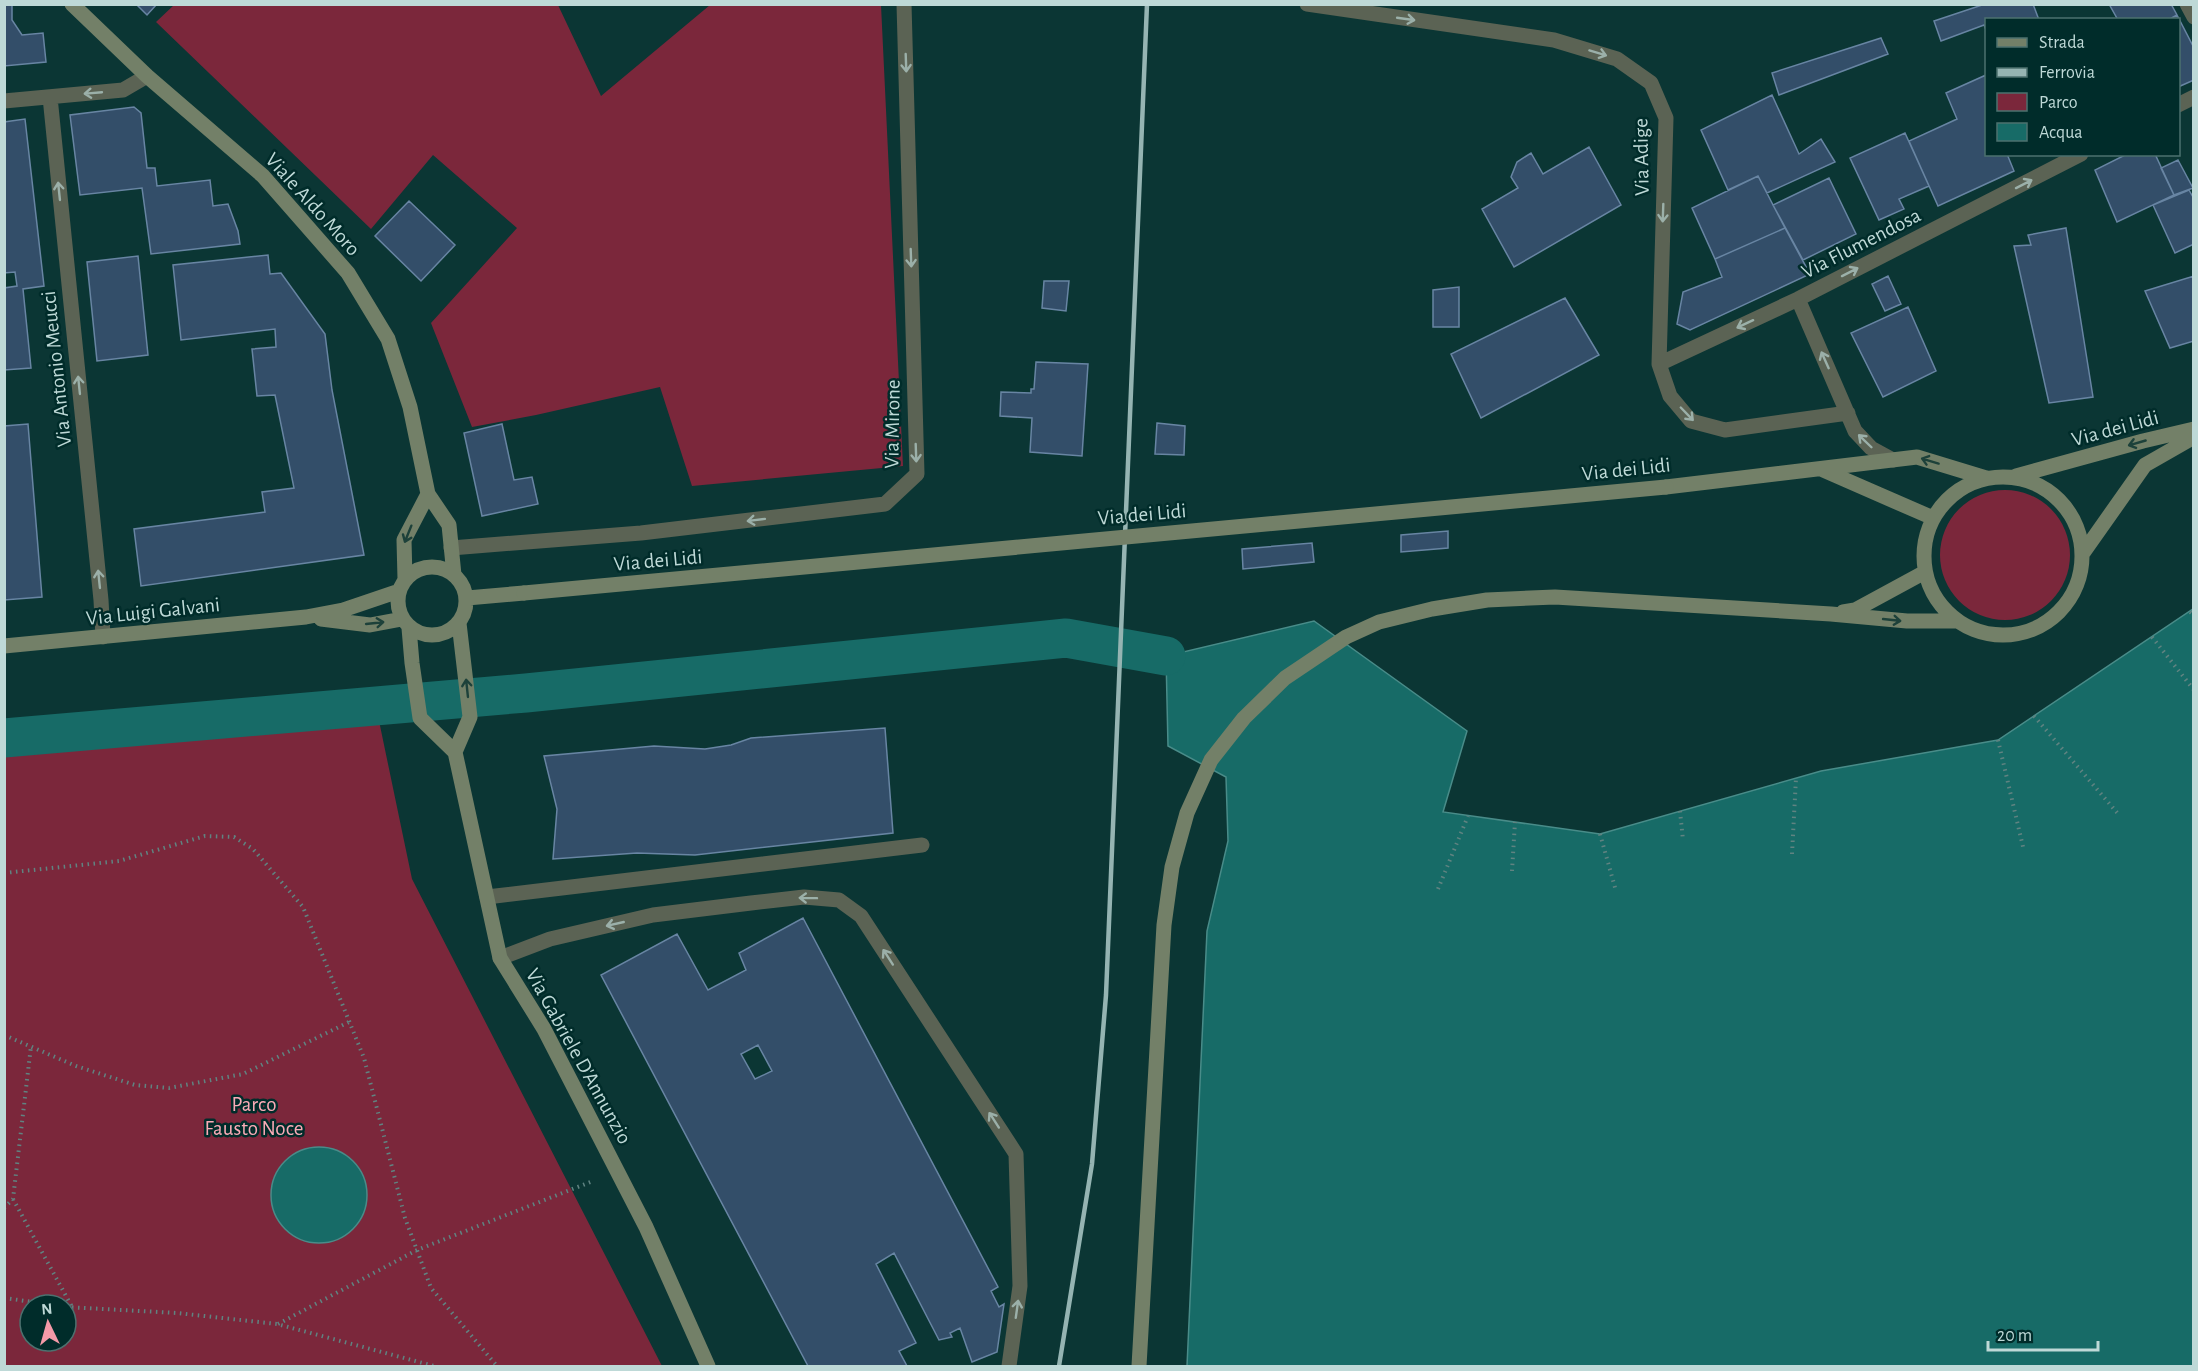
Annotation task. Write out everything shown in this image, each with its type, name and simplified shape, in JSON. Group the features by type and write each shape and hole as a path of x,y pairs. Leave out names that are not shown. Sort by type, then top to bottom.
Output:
{"main road":[{"name":"Viale Aldo Moro","path":"72,4 147,76 263,176 348,273 388,339 410,407 428,494 448,525 454,575"},
{"name":"Via dei Lidi","path":"2013,476 2193,429"},
{"name":"Via dei Lidi","path":"2083,553 2145,465 2193,437"},
{"name":"Via dei Lidi","path":"466,598 1666,487 1917,457 1986,478"},
{"path":"1821,469 1933,518"},
{"path":"2013,476 2027,480 2052,493 2067,507 2077,525 2083,553 2079,580 2073,596 2063,609 2041,626 2028,632 2000,636 1970,628 1958,621 1937,601 1930,589 1925,572 1924,544 1933,518 1945,501 1955,492 1986,478 2013,476"},
{"path":"428,494 404,540 402,585 397,604 406,623 420,718 455,752 470,717 459,623"},
{"path":"402,585 414,572 432,566 454,575 463,585 466,598 464,612 459,623 446,633 435,636 421,633 406,623"},
{"path":"1834,614 1855,610 1925,572"},
{"name":"Via Luigi Galvani","path":"4,645 306,617 343,610 402,585"},
{"path":"1139,1366 1164,926 1172,867 1186,813 1211,760 1244,718 1285,678 1346,637 1379,622 1432,609 1498,600 1556,597 1834,614 1907,621 1958,621"},
{"name":"Via Luigi Galvani","path":"306,617 370,625 406,623"},
{"name":"Via Gabriele D'Annunzio","path":"455,752 500,958 544,1029 646,1227 708,1366"}],"street":[{"name":"Via Mirone","path":"451,548 641,533 885,504 917,474 904,4"},
{"name":"Via Adige","path":"1307,4 1554,40 1617,59 1651,83 1666,118 1659,364 1670,396 1691,421 1725,430 1848,413"},
{"path":"2187,4 2193,17"},
{"path":"4,101 123,90 147,76"},
{"name":"Via Antonio Meucci","path":"50,96 103,637"},
{"name":"Via Flumendosa","path":"1659,364 1798,299 2077,156"},
{"path":"1798,299 1855,432 1871,448 1893,460"},
{"path":"487,897 922,845"},
{"path":"500,958 550,939 653,915 751,903 804,897 839,900 861,916 1016,1154 1020,1286 1009,1366"}],"path":[{"path":"2152,637 2193,690"},
{"path":"2034,716 2120,816"},
{"path":"1998,740 2024,851"},
{"path":"1792,854 1796,778"},
{"path":"1680,811 1683,840"},
{"path":"1438,889 1468,816"},
{"path":"1512,871 1515,822"},
{"path":"1600,834 1616,891"},
{"path":"4,873 119,861 205,836 234,837 253,849 303,907 364,1058 405,1218 431,1288 497,1366"},
{"path":"4,1035 76,1066 135,1085 169,1088 243,1074 349,1022"},
{"path":"31,1046 13,1199 65,1293"},
{"path":"278,1324 417,1250 595,1180"},
{"path":"4,1208 13,1199"},
{"path":"78,1308 177,1313 278,1324 434,1366"}],"green space":[{"path":"174,5 558,5 601,96 710,5 881,5 903,466 692,486 660,387 472,427 431,323 517,228 433,155 371,229 156,22"},
{"path":"2005,490 2030,495 2051,509 2065,530 2070,555 2065,580 2051,601 2030,615 2005,620 1980,615 1959,601 1945,580 1940,555 1945,530 1959,509 1980,495"},
{"name":"Parco Fausto Noce","path":"378,716 412,879 662,1366 5,1366 5,755 240,733"}],"water":[{"path":"2193,609 2193,1366 1187,1366 1207,931 1228,841 1226,777 1168,746 1166,656 1314,621 1467,731 1443,812 1600,834 1821,771 1998,740"},
{"path":"319,1147 337,1151 353,1161 363,1177 367,1195 363,1213 353,1229 337,1239 319,1243 301,1239 285,1229 275,1213 271,1195 275,1177 285,1161 301,1151"}],"building":[{"path":"4,4 12,4 12,20 22,35 43,33 46,62 4,66"},
{"path":"136,4 157,4 147,15"},
{"path":"1985,4 2033,4 2038,18 1985,18 1985,28 1984,25 1941,41 1934,21"},
{"path":"2109,4 2171,4 2177,15 2172,18 2117,18"},
{"path":"2180,21 2194,48 2194,80 2180,86"},
{"path":"1881,38 1888,54 1779,95 1772,73"},
{"path":"1985,75 1985,156 2008,156 2014,171 1938,206 1909,141 1957,119 1946,93"},
{"path":"1772,95 1799,154 1821,139 1835,162 1767,193 1758,176 1728,190 1701,130"},
{"path":"134,107 141,113 147,168 155,168 157,186 210,180 213,206 228,204 238,231 240,244 151,254 142,188 80,195 70,115"},
{"path":"25,119 44,286 23,289 31,368 4,370 4,288 17,286 15,272 4,273 4,122"},
{"path":"1905,133 1929,186 1899,199 1904,209 1879,220 1850,158"},
{"path":"1589,147 1621,205 1514,267 1482,209 1518,188 1511,177 1517,162 1531,153 1543,174"},
{"path":"2123,156 2156,156 2174,195 2117,222 2095,170"},
{"path":"2178,160 2193,188 2174,195 2161,168"},
{"path":"1758,176 1785,228 1715,259 1692,208"},
{"path":"1829,178 1856,234 1803,260 1773,205"},
{"path":"2189,190 2194,199 2194,244 2175,253 2153,205"},
{"path":"409,201 455,245 421,281 375,236"},
{"path":"1785,228 1810,274 1690,330 1677,324 1683,292 1722,277 1715,259"},
{"path":"2066,228 2093,397 2049,403 2014,246 2031,245 2028,235"},
{"path":"268,255 270,274 281,273 325,334 332,390 364,555 141,586 134,529 265,512 262,492 294,488 275,395 257,396 252,349 276,347 275,329 181,340 173,265"},
{"path":"138,256 148,355 97,361 87,262"},
{"path":"1888,276 1901,304 1885,311 1872,284"},
{"path":"2194,276 2194,341 2170,348 2145,291"},
{"path":"1044,281 1069,281 1066,311 1042,308"},
{"path":"1459,287 1459,327 1433,327 1433,290"},
{"path":"1565,298 1599,355 1481,418 1451,354"},
{"path":"1908,307 1936,371 1883,397 1851,333"},
{"path":"1036,362 1088,364 1082,456 1030,452 1032,418 1000,416 1001,392 1031,393 1031,389 1034,389"},
{"path":"1157,423 1185,426 1184,455 1155,454"},
{"path":"28,424 42,597 4,600 4,426"},
{"path":"502,424 514,480 532,477 538,504 482,516 464,433"},
{"path":"1448,531 1448,548 1401,552 1401,535"},
{"path":"1312,543 1314,562 1243,569 1242,549"},
{"path":"885,728 893,833 695,855 637,853 553,859 557,809 544,756 654,746 705,749 731,745 751,738"},
{"path":"803,918 998,1287 991,1291 999,1307 1004,1304 997,1352 972,1362 960,1328 950,1333 952,1337 939,1340 894,1253 876,1264 916,1343 899,1351 907,1366 808,1366 601,975 677,934 708,990 746,970 739,953","holes":["758,1045 772,1071 755,1079 741,1054"]}],"waterway":[{"path":"4,738 526,693 1066,638 1166,656"}],"railway":[{"path":"1059,1366 1092,1164 1106,995 1147,4"}]}
